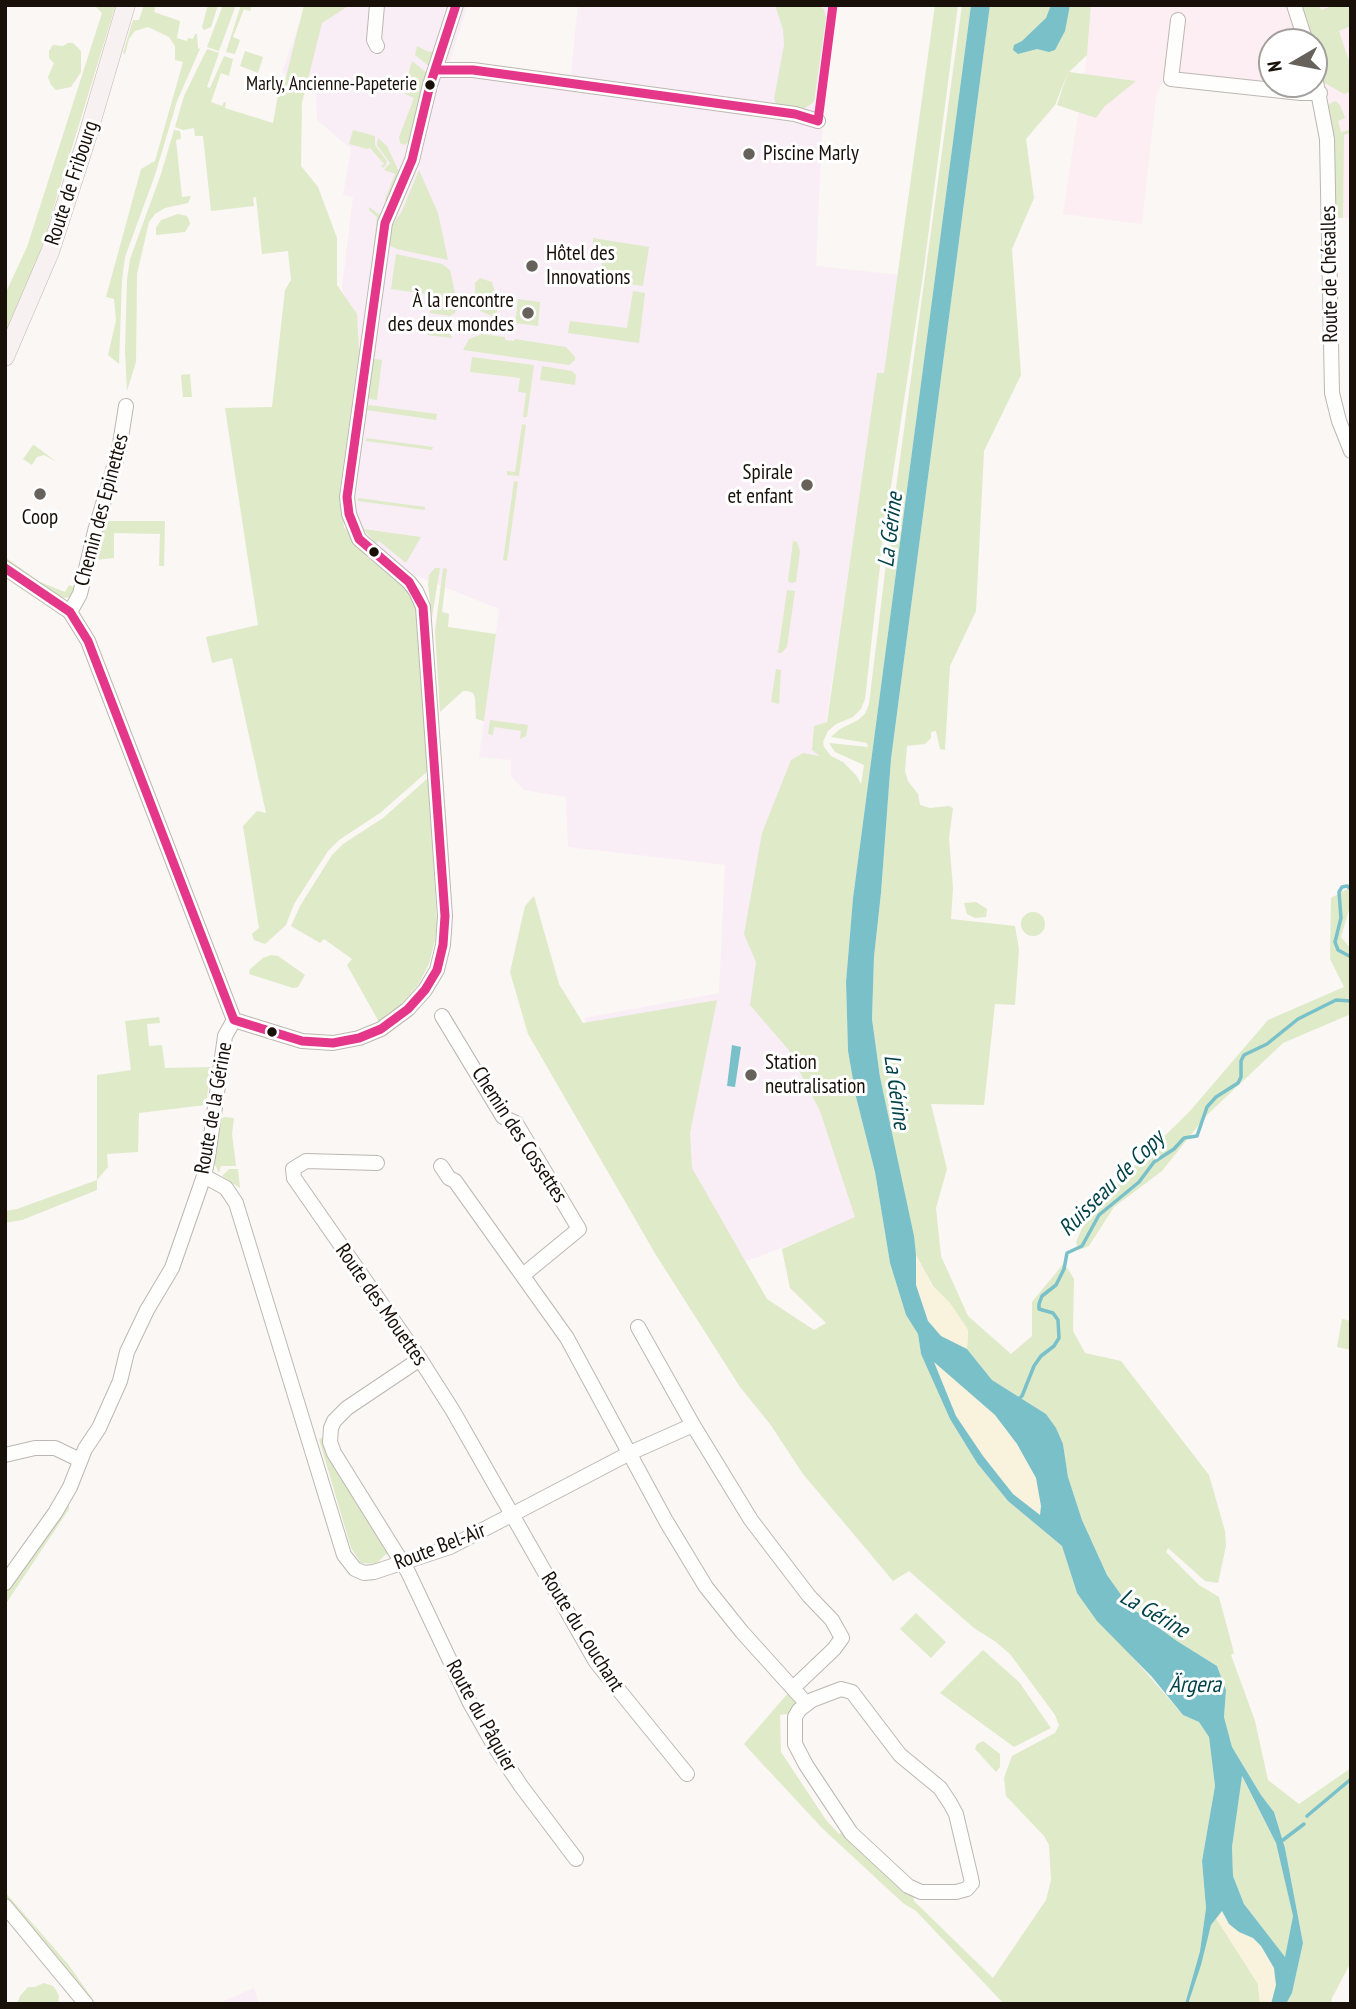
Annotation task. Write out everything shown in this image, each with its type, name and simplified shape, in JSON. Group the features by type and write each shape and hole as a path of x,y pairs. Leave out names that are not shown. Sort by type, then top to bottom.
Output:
{"main road":[{"name":"Route de Fribourg","path":"5,357 50,252 126,5"}],"street":[{"path":"377,5 374,40 377,47"},
{"path":"234,1020 302,1041 333,1043 359,1038 381,1029 408,1009 437,970 443,946 445,916 423,607 409,582 359,539 347,505 385,223 412,160 435,70 456,5"},
{"path":"1294,5 1301,28"},
{"path":"1178,20 1171,79 1258,88"},
{"path":"435,70 473,70 794,114 818,121"},
{"name":"Route de Chésalles","path":"1321,98 1328,153 1332,393 1351,451"},
{"name":"Chemin des Epinettes","path":"70,612 80,594 97,523 119,450 126,406"},
{"name":"Route de la Gérine","path":"5,568 70,612 95,658 234,1020 225,1036 204,1176 172,1268 146,1310 127,1352 120,1381 80,1460 70,1487 55,1513 5,1583"},
{"name":"Chemin des Cossettes","path":"442,1016 503,1117 516,1123 579,1229 523,1275"},
{"name":"Route des Mouettes","path":"377,1163 306,1161 293,1169 294,1178 420,1359 514,1516"},
{"path":"441,1166 449,1178 455,1181 567,1338 672,1531 706,1587 742,1632 807,1704"},
{"name":"Route Bel-Air","path":"204,1176 226,1188 236,1203 349,1563 364,1573 450,1547 514,1516 630,1453 693,1426"},
{"path":"638,1327 693,1426 751,1520 801,1586 832,1620 842,1638 793,1688"},
{"name":"Route du Pâquier","path":"420,1359 347,1408 334,1421 330,1435 334,1453 402,1563 429,1613 470,1703 495,1747 520,1786 576,1859"},
{"path":"5,1455 35,1448 55,1448 80,1460"},
{"name":"Route du Couchant","path":"514,1516 560,1603 596,1662 687,1774"},
{"path":"841,1689 852,1692 900,1755 940,1788 956,1814 971,1878 970,1888 956,1892 921,1892 908,1886 851,1833 795,1744 795,1717 807,1704 841,1689"},
{"path":"5,1906 86,2004"}],"shaded area":[{"path":"306,5 468,5 449,63 570,82 578,5 828,6 816,266 899,275 884,374 878,373 826,722 814,727 812,750 820,754 802,908 857,1219 742,1263 644,1115 584,1018 719,993 725,865 568,847 566,797 524,790 511,776 511,760 479,757 499,609 352,550 337,489 358,340 342,288 353,197 343,195 351,149 317,120 316,94 282,72"},
{"path":"1091,5 1351,5 1351,218 1329,218 1323,113 1312,101 1287,98 1328,98 1328,28 1258,28 1258,95 1162,83 1156,97 1142,224 1063,214 1087,55"},
{"path":"254,1988 259,2004 217,2004"}],"green space":[{"path":"94,5 115,7 40,252 5,337 5,289 7,290 27,247 102,13"},
{"path":"144,5 156,5 154,12 180,21 177,38 187,41 197,34 200,49 177,101 155,175 125,257 119,364 108,355 116,320 114,299 106,297 141,169 155,161 183,62 175,60 175,46 169,37 148,27 135,31 129,39 125,54 123,53 133,20 139,20"},
{"path":"208,5 218,5 211,27 204,30 202,27"},
{"path":"223,5 236,5 219,51 207,47"},
{"path":"241,5 252,5 250,11 244,9 233,37 240,40 235,54 226,52"},
{"path":"304,5 350,5 322,23 302,103 301,166 318,187 337,238 337,285 357,314 359,351 340,489 344,527 366,556 411,595 417,610 428,771 380,813 339,840 328,851 294,904 286,925 265,944 254,940 252,934 259,928 243,826 257,811 266,813 232,658 212,663 206,637 258,625 225,408 272,407 285,290 291,280 288,251 262,254 256,197 253,198 254,206 211,211 203,136 195,136 194,128 183,130 175,127 184,96 207,49 219,53 207,87 210,88 224,56 233,59 229,76 221,73 211,102 222,106 224,102 225,108 273,123 278,95 286,77"},
{"path":"775,5 816,5 824,9 826,18 814,102 802,110 777,107 774,99 784,45 783,30"},
{"path":"935,5 958,5 923,275 883,539 865,699 861,709 853,717 836,724 828,731 823,742 831,756 843,762 861,784 864,765 835,752 829,743 868,747 867,743 831,737 865,714 869,704 962,5 971,5 853,898 846,982 848,1051 856,1097 875,1172 890,1263 906,1315 918,1334 921,1354 950,1419 977,1463 1008,1501 1062,1546 1077,1593 1183,1715 1199,1722 1209,1737 1215,1786 1202,1861 1206,1908 1200,1951 1185,2004 1004,2004 916,1911 903,1903 823,1829 744,1744 789,1692 798,1702 788,1714 780,1715 781,1752 826,1820 839,1834 845,1830 913,1893 914,1901 993,1978 1046,1900 1051,1880 1049,1845 1044,1836 1006,1796 1004,1778 1012,1756 1055,1733 1059,1725 1055,1715 1010,1654 996,1642 974,1628 909,1571 893,1581 803,1474 770,1424 740,1387 656,1255 528,1034 510,972 525,906 534,896 559,984 583,1023 717,1000 690,1133 692,1168 767,1299 814,1330 826,1323 790,1288 782,1249 855,1217 820,1111 788,1049 750,1005 756,962 744,934 762,833 791,760 803,753 820,756 812,750 814,726 827,722 877,373 884,373"},
{"path":"990,5 1091,5 1087,55 1069,72 1136,81 1104,107 1096,118 1057,105 1068,72 1055,105 1026,139 1034,198 1012,249 1021,375 984,451 976,611 950,666 945,750 940,749 936,731 931,732 931,738 925,744 907,746 905,771 908,781 918,794 920,805 953,808 949,838 953,888 951,919 1015,926 1019,949 1015,1005 995,1004 984,1105 931,1104 947,1169 936,1208 941,1256 968,1316 1011,1354 1032,1336 1032,1302 1064,1263 1074,1279 1073,1331 1085,1353 1121,1361 1209,1475 1225,1531 1226,1546 1218,1583 1205,1581 1168,1548 1166,1552 1199,1585 1219,1597 1234,1653 1231,1655 1255,1721 1268,1780 1299,1804 1351,1768 1351,1962 1331,2004 1286,2004 1292,1993 1303,1943 1285,1848 1274,1812 1232,1747 1224,1717 1226,1690 1217,1666 1129,1606 1107,1575 1082,1520 1068,1477 1063,1444 1046,1414 992,1380 967,1349 968,1330 950,1303 933,1286 916,1255 880,1077 872,1019 874,957 891,759"},
{"path":"1299,5 1319,5 1321,10 1335,5 1351,5 1351,26 1339,31 1351,67 1350,92 1344,94 1328,85 1328,28 1306,28"},
{"path":"73,43 81,51 81,72 71,87 56,90 48,77 54,63 49,58 49,51 53,45 63,46"},
{"path":"417,46 429,52 434,51 429,66 415,55"},
{"path":"245,51 263,57 258,73 240,66"},
{"path":"412,61 427,73 409,142 404,145 400,143 399,137 414,98 403,93"},
{"path":"1335,101 1340,105 1345,118 1338,121 1341,132 1349,130 1350,133 1344,135 1343,218 1334,218 1328,109 1329,104"},
{"path":"174,130 180,131 181,139 176,140 182,197 191,196 188,203 165,208 149,222 137,274 136,362 127,391 125,351 130,259"},
{"path":"353,130 375,136 375,145 387,161 383,168 381,166 384,164 370,148 349,144"},
{"path":"378,138 387,146 399,172 386,202 395,174 384,170 390,163 377,145"},
{"path":"419,170 438,213 448,260 386,244"},
{"path":"369,207 380,215 381,220 369,285 377,217"},
{"path":"178,214 187,216 189,220 190,224 185,232 156,235 156,228 161,220"},
{"path":"593,238 649,247 643,286 601,280 602,261 593,251"},
{"path":"396,254 442,264 450,270 457,302 455,313 450,316 430,313 432,295 391,289"},
{"path":"480,278 492,282 498,302 496,318 480,311 475,295 475,283"},
{"path":"633,291 645,293 639,343 568,333 570,321 627,328"},
{"path":"518,299 540,302 538,326 515,323"},
{"path":"430,328 448,330 452,338 427,335"},
{"path":"482,334 505,337 505,340 515,339 566,347 575,360 569,365 463,350 469,339"},
{"path":"472,357 534,365 527,417 523,417 526,393 518,392 520,378 470,372"},
{"path":"382,360 377,400 367,396 372,361"},
{"path":"542,366 572,371 576,375 575,385 540,380"},
{"path":"190,374 192,397 183,397 181,375"},
{"path":"369,405 437,414 436,420 366,410"},
{"path":"522,424 526,425 519,476 507,475 507,471 515,472"},
{"path":"366,438 433,447 432,450 366,441"},
{"path":"33,445 57,462 44,455 37,457 32,465 23,459"},
{"path":"514,481 518,482 507,561 503,560"},
{"path":"358,498 425,507 425,510 358,501"},
{"path":"105,521 165,521 164,566 159,566 160,534 114,533 114,558 94,560"},
{"path":"363,529 421,537 406,563 379,541 376,543"},
{"path":"793,541 797,542 800,551 796,582 791,583 788,581"},
{"path":"5,557 40,582 65,592 69,585 73,587 78,573 82,573 72,595 67,598 57,597 5,562"},
{"path":"435,568 440,568 432,617 428,585 429,575"},
{"path":"443,568 447,569 442,612 449,614 448,627 496,634 484,721 476,719 475,698 473,693 468,691 463,691 440,712 435,631"},
{"path":"787,590 795,591 787,647 778,653"},
{"path":"776,669 781,670 779,704 771,702"},
{"path":"490,720 528,725 526,736 520,739 521,731 494,727 493,735 488,734"},
{"path":"428,778 437,923 435,940 429,964 418,985 402,1004 379,1022 347,965 352,959 324,939 320,943 291,926 300,906 332,855 343,844 383,818"},
{"path":"1351,887 1351,903 1341,937 1351,949 1351,1014 1283,1043 1206,1116 1162,1171 1114,1207 1089,1246 1079,1250 1076,1242 1097,1194 1116,1184 1190,1111 1268,1020 1344,987 1330,959 1331,898"},
{"path":"976,902 987,909 986,917 975,918 967,914 964,903"},
{"path":"1033,912 1044,919 1045,924 1038,935 1033,936 1022,929 1021,924 1028,913"},
{"path":"271,955 278,956 305,975 298,987 293,988 249,974 250,969"},
{"path":"159,1017 160,1023 147,1024 149,1046 162,1045 165,1068 211,1067 206,1105 139,1113 138,1152 107,1154 108,1167 97,1180 97,1075 131,1070 125,1021"},
{"path":"224,1117 234,1118 232,1134 236,1166 221,1166 219,1173 214,1163 221,1120"},
{"path":"229,1169 238,1169 240,1188 222,1176"},
{"path":"97,1180 97,1190 22,1220 5,1223 5,1211"},
{"path":"1342,1319 1351,1321 1351,1350 1337,1347"},
{"path":"325,1437 388,1549 388,1554 376,1564 361,1563 351,1548 319,1439"},
{"path":"69,1502 69,1509 5,1605 5,1593"},
{"path":"916,1613 946,1642 931,1658 900,1629"},
{"path":"983,1650 1019,1682 1051,1728 1014,1747 940,1693"},
{"path":"983,1741 1000,1754 1000,1767 996,1772 975,1749 977,1744"},
{"path":"1241,1775 1276,1843 1293,1916 1285,1958 1244,1904 1233,1876 1232,1847"},
{"path":"5,1892 68,1964 96,2004 91,2004 64,1966 5,1899"},
{"path":"1216,1918 1258,1984 1260,2004 1188,2004 1211,1925"},
{"path":"44,1983 56,1990 59,1996 58,2004 17,2004 28,1987"}],"sand":[{"path":"916,1255 932,1286 950,1303 968,1330 967,1349 941,1336 928,1321 916,1285"},
{"path":"933,1360 995,1415 1017,1444 1036,1478 1040,1515 1013,1494 983,1456 956,1416"},
{"path":"1222,1911 1229,1924 1253,1938 1274,1968 1276,1985 1271,2004 1260,2004 1258,1984 1216,1918"}],"water":[{"name":"Ärgera","path":"971,5 990,5 891,759 874,957 872,1019 880,1077 914,1236 916,1285 928,1321 941,1336 967,1349 992,1380 1046,1414 1063,1444 1068,1477 1082,1520 1107,1575 1129,1606 1217,1666 1226,1690 1224,1717 1232,1747 1274,1812 1285,1848 1303,1943 1292,1993 1286,2004 1271,2004 1276,1985 1274,1968 1261,1946 1229,1924 1222,1911 1211,1925 1201,1965 1188,2004 1185,2004 1200,1951 1206,1908 1202,1861 1215,1786 1209,1737 1199,1722 1183,1715 1152,1677 1097,1621 1077,1593 1062,1546 1008,1501 977,1463 950,1419 921,1354 918,1334 906,1315 890,1263 875,1172 856,1097 848,1051 846,982 853,898","holes":["934,1362 995,1415 1017,1444 1036,1478 1040,1515 1013,1494 983,1456 956,1416","1242,1776 1276,1843 1293,1916 1285,1957 1244,1904 1233,1876 1232,1847"]},
{"path":"1051,5 1070,5 1065,31 1055,50 1049,52 1037,49 1018,54 1013,50 1014,45 1022,41 1046,18"},
{"path":"732,1045 741,1047 735,1087 727,1086"}],"waterway":[{"name":"Ruisseau de Copy","path":"1351,889 1342,887 1339,892 1341,918 1335,942 1338,950 1351,957"},
{"name":"Ruisseau de Copy","path":"1017,1400 1022,1396 1034,1366 1059,1338 1058,1320 1053,1313 1039,1309 1039,1304 1042,1296 1056,1285 1064,1269 1067,1253 1082,1246 1099,1215 1139,1182 1154,1162 1174,1149 1184,1138 1197,1136 1207,1107 1216,1097 1238,1083 1244,1055 1267,1044 1298,1019 1336,1000 1351,1001"},
{"path":"1307,1816 1351,1779"},
{"path":"1283,1840 1304,1824"}],"transit line":[{"path":"234,1020 302,1041 333,1043 359,1038 381,1029 408,1009 425,990 437,970 443,945 445,916 423,607 409,582 359,539 349,514 347,497 385,223 412,160 430,85 456,5"},
{"path":"818,121 833,5"},
{"path":"435,70 473,70 795,114 818,121"},
{"path":"5,568 70,612 88,641 234,1020"}],"place":[{"name":"Marly, Ancienne-Papeterie","path":"430,85"},
{"name":"Piscine Marly","path":"749,154"},
{"name":"Hôtel des Innovations","path":"532,266"},
{"name":"À la rencontre des deux mondes","path":"528,313"},
{"name":"Spirale et enfant","path":"807,485"},
{"name":"Coop","path":"40,494"},
{"name":"Station neutralisation","path":"751,1075"}],"water label":[{"name":"La Gérine","path":"891,530"},
{"name":"La Gérine","path":"896,1092"},
{"name":"La Gérine","path":"1154,1614"}]}
